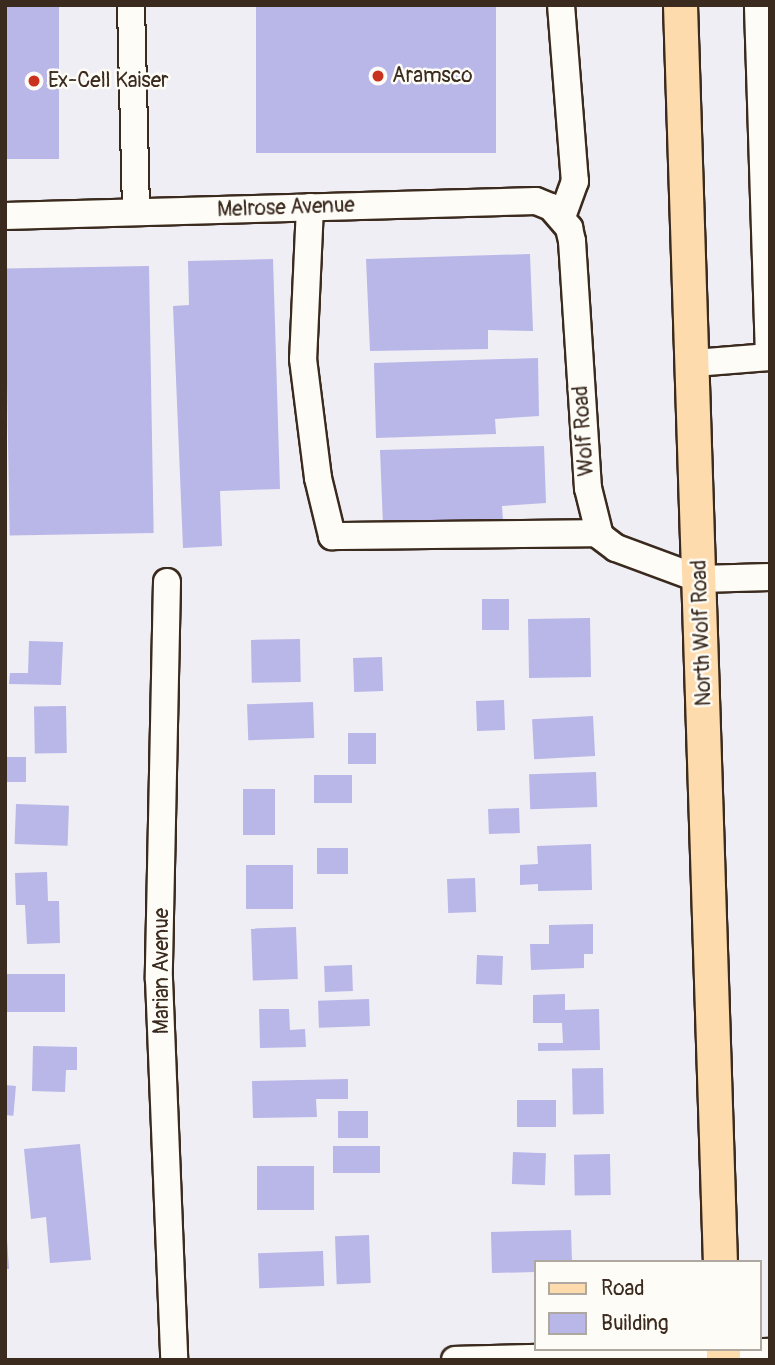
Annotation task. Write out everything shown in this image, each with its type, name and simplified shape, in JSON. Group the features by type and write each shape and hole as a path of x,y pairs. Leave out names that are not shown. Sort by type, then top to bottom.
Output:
{"main road":[{"name":"North Wolf Road","path":"680,5 695,363 720,1260"}],"street":[{"path":"131,5 136,212"},
{"path":"561,5 575,181 562,217"},
{"path":"695,363 769,357 758,5"},
{"name":"Melrose Avenue","path":"5,216 536,201 562,217"},
{"path":"310,207 303,359 318,478 332,536 599,533 616,548 700,579 770,577"},
{"name":"Wolf Road","path":"562,217 572,241 588,488 599,533"},
{"name":"Marian Avenue","path":"167,582 159,979 174,1360"},
{"path":"455,1360 770,1352"}],"building":[{"name":"Ex-Cell Kaiser","path":"5,5 59,5 59,159 5,159"},
{"name":"Aramsco","path":"256,5 496,5 496,153 256,153"},
{"path":"530,254 533,331 488,330 488,349 370,351 366,259"},
{"path":"273,259 280,489 220,491 222,546 183,548 173,306 189,305 188,261"},
{"path":"149,266 154,533 10,535 5,269"},
{"path":"538,358 539,416 495,419 496,434 376,438 374,363"},
{"path":"544,446 546,503 502,506 503,521 383,525 380,450"},
{"path":"482,599 509,599 509,630 482,630"},
{"path":"590,618 591,677 529,678 528,619"},
{"path":"300,639 301,682 252,683 251,640"},
{"path":"29,641 63,642 61,685 9,684 10,673 28,673"},
{"path":"382,657 383,691 354,692 353,658"},
{"path":"504,700 505,730 477,731 476,701"},
{"path":"313,702 314,738 248,740 247,704"},
{"path":"66,706 67,753 35,754 34,707"},
{"path":"593,716 595,756 534,759 532,719"},
{"path":"348,733 376,733 376,764 348,764"},
{"path":"5,757 26,757 26,782 5,782"},
{"path":"596,772 597,807 530,809 529,774"},
{"path":"314,775 352,775 352,803 314,803"},
{"path":"243,789 275,789 275,835 243,835"},
{"path":"16,804 69,806 68,846 15,844"},
{"path":"519,808 520,833 489,834 488,809"},
{"path":"591,844 592,890 538,891 538,884 520,885 520,865 538,864 537,846"},
{"path":"317,848 348,848 348,874 317,874"},
{"path":"246,865 293,865 293,909 246,909"},
{"path":"47,872 48,901 59,901 60,943 27,944 25,905 16,905 15,873"},
{"path":"475,878 476,912 448,913 447,879"},
{"path":"593,924 593,954 584,954 584,968 531,970 530,944 549,944 549,925"},
{"path":"296,927 298,979 253,981 251,929"},
{"path":"477,955 503,956 502,985 476,984"},
{"path":"352,965 353,991 325,992 324,966"},
{"path":"5,974 65,974 65,1012 5,1012"},
{"path":"565,994 565,1010 599,1009 600,1050 538,1051 538,1043 563,1043 562,1023 533,1023 533,995"},
{"path":"369,999 370,1026 319,1028 318,1001"},
{"path":"259,1009 289,1009 290,1030 305,1029 306,1047 260,1048"},
{"path":"33,1046 77,1047 77,1070 66,1070 65,1092 32,1091"},
{"path":"603,1068 604,1114 573,1115 572,1069"},
{"path":"348,1079 348,1099 316,1099 317,1117 253,1118 252,1081"},
{"path":"5,1085 16,1086 13,1116 5,1115"},
{"path":"517,1100 556,1100 556,1127 517,1127"},
{"path":"338,1111 368,1111 368,1138 338,1138"},
{"path":"80,1144 91,1260 50,1263 46,1217 31,1219 24,1149"},
{"path":"333,1146 380,1146 380,1173 333,1173"},
{"path":"513,1152 546,1153 545,1185 512,1184"},
{"path":"610,1154 611,1195 575,1196 574,1155"},
{"path":"257,1166 314,1166 314,1210 257,1210"},
{"path":"571,1230 572,1260 534,1260 534,1272 492,1273 491,1232"},
{"path":"369,1235 371,1283 337,1284 335,1236"},
{"path":"7,1239 9,1269 5,1269"},
{"path":"323,1251 324,1286 259,1288 258,1253"}],"place":[{"name":"Aramsco","path":"378,76"},
{"name":"Ex-Cell Kaiser","path":"34,81"}]}
